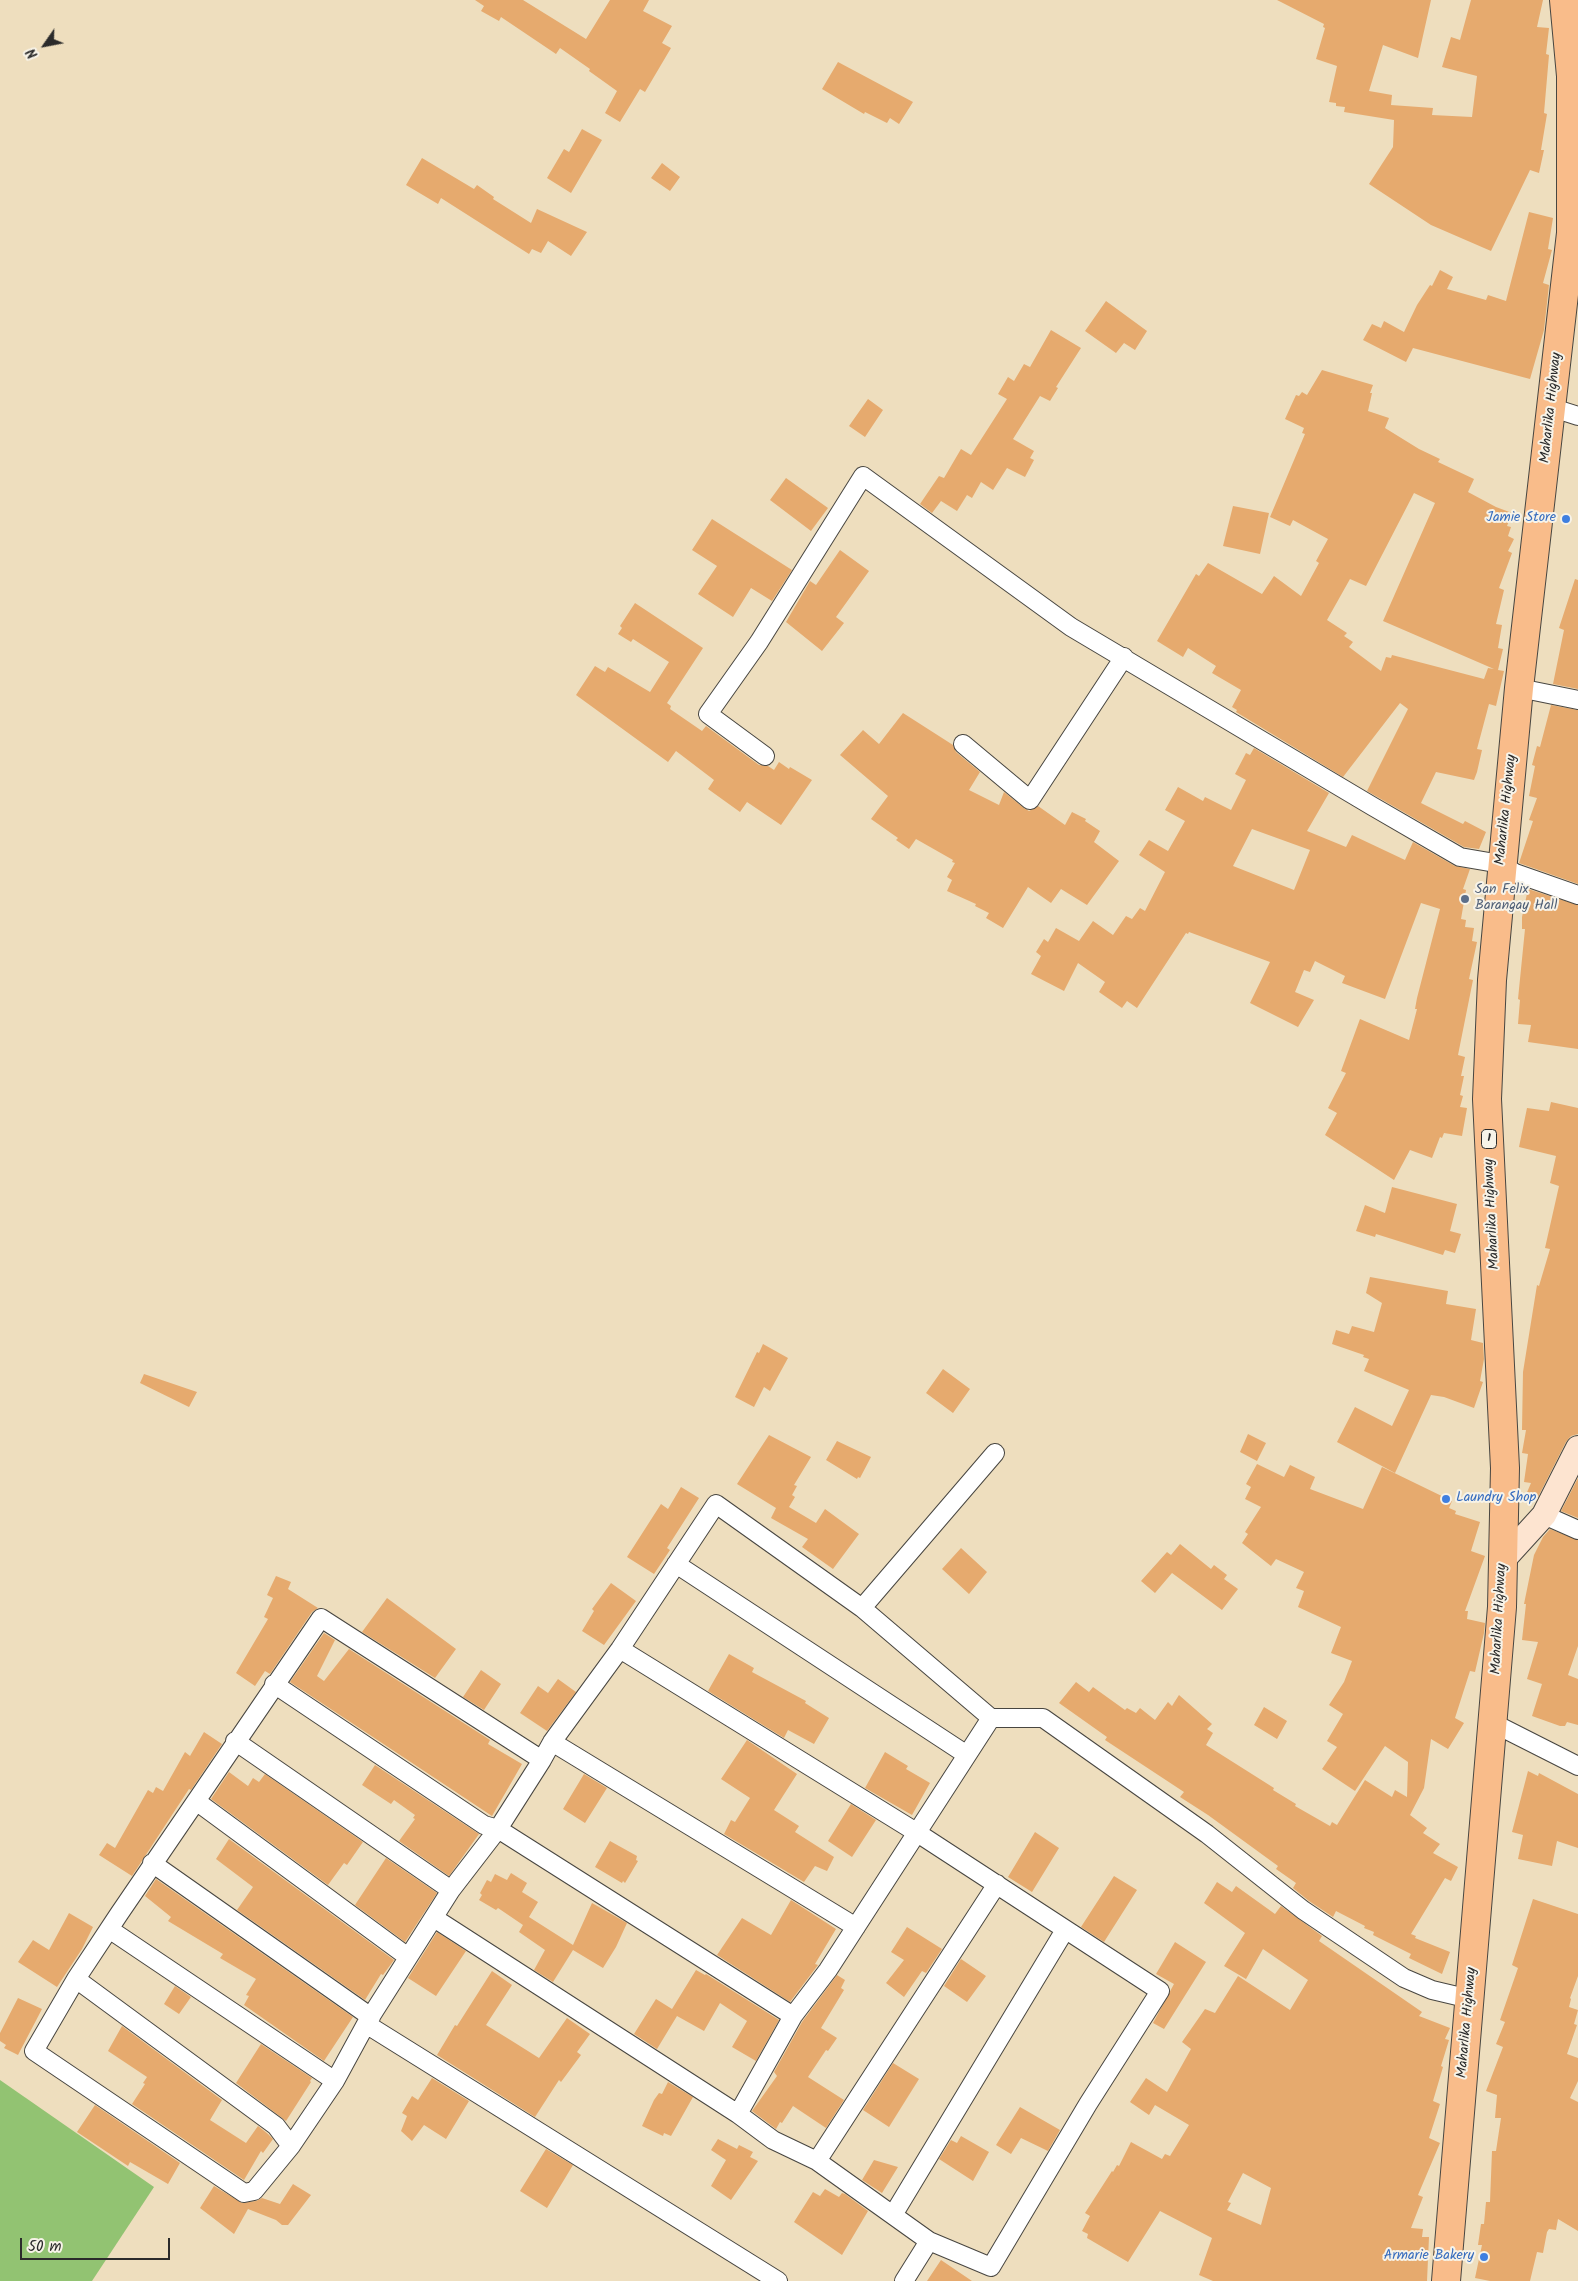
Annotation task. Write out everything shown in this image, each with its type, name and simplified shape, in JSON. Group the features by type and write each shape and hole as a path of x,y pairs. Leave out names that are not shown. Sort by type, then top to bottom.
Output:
{"highway":[{"name":"Maharlika Highway","path":"1446,2281 1493,1723 1503,1560 1505,1468 1488,1098 1492,980 1501,864 1519,688 1565,412 1571,233 1571,76 1564,0"}],"street":[{"path":"765,756 708,714 759,642 863,476 1071,627 1460,857 1501,864 1515,873 1578,895"},
{"path":"963,744 1030,800 1124,657"},
{"path":"1519,688 1578,700"},
{"path":"1503,1560 1544,1515 1578,1448"},
{"path":"862,1608 995,1453"},
{"path":"542,1760 321,1618 152,1863 76,1979 34,2051 244,2193 254,2191 292,2146 335,2081 368,2020 451,1890 498,1829 542,1760 552,1742 620,1649 716,1504 862,1608 990,1718 1043,1718 1207,1834 1303,1910 1404,1978 1432,1990 1470,1999"},
{"path":"1544,1515 1578,1530"},
{"path":"676,1564 967,1755"},
{"path":"434,1918 738,2114 773,2140 817,2161 929,2241 991,2267 1088,2104 1160,1991 916,1832 620,1649"},
{"path":"274,1684 484,1826 498,1829 794,2016"},
{"path":"738,2114 794,2016 828,1970 990,1718"},
{"path":"1493,1723 1578,1766"},
{"path":"235,1741 451,1890"},
{"path":"552,1742 856,1927"},
{"path":"196,1801 408,1956"},
{"path":"152,1863 368,2020 778,2281"},
{"path":"817,2161 997,1884"},
{"path":"109,1929 335,2081"},
{"path":"894,2215 1065,1930"},
{"path":"76,1979 276,2126 292,2146"},
{"path":"904,2281 929,2241"}],"green space":[{"path":"0,2080 154,2187 92,2281 0,2281"}],"building":[{"path":"475,0 523,0 586,39 610,0 649,0 643,11 672,26 662,43 671,48 645,92 640,89 620,122 605,113 617,91 560,48 556,54 501,17 499,21 481,11 484,6"},
{"path":"1277,0 1431,0 1418,58 1383,45 1369,91 1392,95 1391,105 1433,108 1432,115 1472,117 1477,76 1442,67 1451,37 1460,40 1471,0 1543,0 1537,27 1549,28 1546,54 1549,55 1544,113 1547,114 1541,150 1544,150 1539,173 1530,170 1491,251 1431,225 1369,184 1393,147 1394,120 1344,112 1345,107 1336,106 1336,103 1329,102 1337,66 1316,59 1325,28 1323,27 1324,24"},
{"path":"838,62 913,102 899,124 890,118 887,123 865,112 864,114 822,89"},
{"path":"582,129 602,140 571,193 547,178 564,149 569,152"},
{"path":"422,158 474,189 477,185 494,197 493,199 531,223 537,209 587,232 571,256 548,241 541,253 532,249 529,254 441,198 438,204 406,185"},
{"path":"662,163 680,177 670,191 651,178"},
{"path":"1529,212 1553,218 1548,249 1552,250 1543,283 1549,285 1544,330 1530,379 1413,348 1406,362 1363,340 1372,324 1381,328 1384,321 1404,332 1417,305 1430,285 1432,286 1440,270 1453,277 1447,289 1486,300 1488,295 1506,301"},
{"path":"1106,301 1147,331 1135,350 1124,343 1116,353 1085,331"},
{"path":"1051,330 1081,348 1056,387 1058,388 1050,401 1040,396 1013,439 1034,451 1030,458 1034,460 1025,477 1007,468 993,490 981,482 972,498 967,495 957,511 941,501 932,513 920,504 939,476 944,478 961,449 971,455 1007,399 998,394 1008,377 1014,381 1024,364 1030,367"},
{"path":"1322,370 1373,385 1368,411 1389,418 1385,428 1419,449 1440,459 1438,462 1474,479 1468,492 1512,513 1507,526 1511,527 1508,536 1514,539 1508,551 1512,553 1499,588 1504,590 1496,624 1502,625 1498,648 1503,649 1498,670 1504,671 1496,706 1489,704 1477,749 1482,750 1477,772 1474,780 1436,772 1421,803 1463,824 1465,821 1486,832 1479,849 1464,847 1367,791 1408,709 1400,703 1343,777 1236,712 1237,710 1232,707 1241,690 1212,673 1216,666 1188,648 1183,657 1157,641 1196,574 1199,576 1208,563 1262,594 1274,576 1301,596 1319,563 1316,561 1328,539 1293,520 1290,526 1270,517 1305,434 1302,433 1304,428 1285,419 1296,395 1299,396 1302,392 1307,395","holes":["1414,493 1435,503 1383,621 1494,669 1488,668 1484,679 1392,655 1391,658 1386,657 1381,671 1349,647 1353,642 1344,636 1347,633 1327,620 1350,579 1366,586"]},
{"path":"868,399 883,410 865,437 849,426"},
{"path":"786,478 828,508 811,531 770,500"},
{"path":"1233,506 1269,513 1260,554 1223,546"},
{"path":"712,519 792,570 772,601 751,588 733,617 698,594 717,566 692,550"},
{"path":"840,550 869,571 836,617 844,623 822,651 786,622 810,581 816,585"},
{"path":"1575,579 1578,580 1578,689 1553,684 1564,630 1559,628"},
{"path":"635,603 703,648 667,703 671,706 670,709 702,731 706,726 759,765 768,766 774,770 779,762 812,780 781,825 747,802 740,812 708,789 714,780 676,751 668,762 576,695 595,666 605,672 608,667 650,692 669,662 633,639 631,642 618,634 622,628 620,626"},
{"path":"1551,705 1578,710 1578,884 1519,863 1533,821 1529,820 1537,798 1529,796 1535,766 1532,765 1537,746 1540,747"},
{"path":"903,713 953,745 956,752 980,772 969,790 999,805 1004,792 1029,811 1038,806 1065,825 1072,812 1086,819 1085,821 1100,831 1094,842 1119,861 1087,905 1061,889 1051,903 1028,887 1003,928 986,918 989,913 975,906 976,904 947,891 952,880 947,877 955,863 952,862 953,860 916,839 909,849 896,840 898,838 871,819 888,796 840,755 863,730 879,744"},
{"path":"1254,748 1329,793 1307,831 1346,847 1352,835 1405,860 1413,842 1455,866 1470,869 1463,889 1466,890 1461,919 1466,920 1465,927 1474,928 1472,941 1477,942 1469,979 1473,980 1458,1055 1465,1057 1461,1076 1464,1076 1460,1095 1463,1096 1460,1107 1467,1108 1462,1136 1444,1133 1442,1138 1440,1137 1432,1158 1410,1150 1394,1180 1325,1135 1337,1113 1328,1108 1346,1073 1341,1071 1360,1019 1409,1040 1417,1009 1415,1009 1417,998 1440,909 1421,903 1385,999 1342,983 1345,976 1315,961 1310,972 1304,970 1295,992 1314,1000 1298,1027 1250,1003 1270,962 1189,932 1188,934 1186,933 1137,1008 1127,1001 1122,1008 1099,992 1105,982 1078,963 1064,991 1031,974 1041,956 1036,952 1044,939 1048,942 1056,928 1079,941 1093,921 1113,935 1126,916 1132,919 1140,908 1145,911 1165,872 1139,855 1149,840 1168,851 1185,821 1165,810 1178,787 1203,801 1205,797 1231,810 1246,780 1235,774 1246,753 1250,755","holes":["1252,829 1310,850 1294,890 1233,866"]},
{"path":"1528,889 1578,905 1578,1049 1528,1042 1531,1025 1518,1024 1520,1000 1518,999 1525,929 1522,929 1522,917"},
{"path":"1551,1102 1578,1108 1578,1434 1571,1436 1566,1442 1536,1501 1525,1497 1531,1483 1524,1482 1528,1454 1522,1453 1526,1430 1522,1430 1523,1372 1537,1285 1539,1286 1550,1249 1545,1248 1559,1186 1550,1183 1556,1156 1519,1147 1527,1108 1549,1111"},
{"path":"1392,1187 1457,1204 1450,1231 1461,1234 1455,1253 1445,1250 1443,1255 1376,1234 1375,1237 1356,1231 1365,1205 1385,1213"},
{"path":"1370,1277 1448,1291 1446,1304 1476,1309 1471,1340 1483,1343 1484,1359 1480,1381 1483,1382 1474,1408 1444,1397 1431,1395 1395,1473 1337,1442 1355,1407 1392,1426 1409,1390 1364,1371 1369,1359 1363,1357 1364,1355 1332,1344 1336,1330 1349,1334 1352,1326 1374,1332 1382,1303 1366,1293"},
{"path":"763,1344 788,1358 770,1391 764,1387 754,1407 735,1397 757,1352 759,1353"},
{"path":"943,1369 970,1389 953,1413 926,1393"},
{"path":"144,1374 197,1392 189,1407 140,1383"},
{"path":"1248,1434 1266,1443 1257,1461 1240,1452"},
{"path":"769,1435 811,1457 794,1485 797,1486 792,1495 795,1497 789,1507 816,1523 825,1509 859,1534 833,1569 802,1547 808,1539 771,1518 776,1508 737,1484"},
{"path":"837,1441 871,1457 860,1478 858,1477 857,1479 826,1460"},
{"path":"1257,1464 1284,1477 1290,1465 1315,1477 1310,1489 1363,1509 1382,1467 1452,1501 1449,1508 1456,1511 1455,1514 1480,1522 1471,1551 1485,1556 1465,1611 1468,1611 1467,1619 1485,1623 1475,1672 1470,1671 1455,1718 1464,1723 1448,1749 1431,1739 1424,1788 1410,1815 1427,1828 1423,1833 1440,1844 1433,1853 1458,1867 1451,1881 1445,1878 1411,1934 1416,1936 1415,1938 1450,1952 1442,1974 1409,1958 1411,1954 1373,1935 1374,1932 1364,1928 1365,1926 1336,1911 1333,1917 1309,1901 1293,1888 1296,1883 1276,1869 1278,1866 1180,1797 1184,1792 1105,1740 1107,1737 1059,1703 1076,1682 1089,1692 1093,1687 1125,1710 1127,1708 1136,1713 1140,1708 1155,1720 1168,1702 1172,1706 1179,1695 1212,1724 1207,1729 1213,1733 1206,1745 1274,1788 1273,1790 1296,1804 1295,1806 1330,1826 1332,1822 1337,1825 1365,1780 1392,1797 1395,1790 1407,1797 1408,1762 1385,1746 1355,1791 1322,1769 1337,1747 1327,1741 1343,1714 1329,1705 1344,1682 1352,1661 1331,1653 1341,1627 1298,1607 1304,1591 1296,1588 1304,1572 1276,1559 1271,1566 1242,1543 1248,1534 1245,1532 1261,1507 1245,1499 1251,1487 1246,1484"},
{"path":"1578,1478 1578,1518 1561,1511"},
{"path":"681,1487 699,1498 667,1548 670,1550 654,1574 627,1557 661,1504 668,1509"},
{"path":"1550,1529 1578,1540 1578,1646 1568,1675 1578,1679 1578,1725 1567,1722 1565,1726 1560,1726 1532,1716 1542,1684 1527,1679 1538,1642 1522,1640 1526,1604 1524,1604 1534,1555 1543,1537"},
{"path":"1180,1544 1211,1569 1214,1565 1227,1575 1224,1579 1238,1589 1222,1610 1172,1573 1155,1593 1141,1581 1167,1552 1171,1555"},
{"path":"961,1548 987,1572 969,1594 942,1569"},
{"path":"276,1576 291,1582 288,1589 318,1608 312,1612 270,1674 265,1671 255,1686 236,1673 268,1619 264,1617 273,1598 267,1595"},
{"path":"611,1583 636,1601 604,1645 582,1631 594,1611 592,1609"},
{"path":"387,1598 456,1649 435,1678 362,1632"},
{"path":"324,1633 335,1640 317,1676 324,1681 349,1649 490,1740 488,1744 522,1764 492,1816 290,1682"},
{"path":"729,1654 754,1668 752,1672 806,1701 805,1703 829,1718 814,1744 788,1730 784,1738 708,1691"},
{"path":"481,1670 501,1684 484,1710 463,1697"},
{"path":"558,1679 576,1692 547,1731 520,1713 538,1686 548,1693"},
{"path":"1264,1707 1287,1721 1277,1739 1254,1725"},
{"path":"204,1732 222,1744 191,1790 189,1789 132,1876 99,1855 107,1843 115,1848 148,1790 153,1793 156,1787 163,1791 185,1752 190,1756"},
{"path":"747,1740 797,1774 774,1810 799,1826 795,1832 834,1857 827,1871 815,1866 804,1882 724,1834 731,1820 735,1822 750,1798 721,1779"},
{"path":"885,1752 908,1766 906,1769 930,1783 912,1815 865,1788"},
{"path":"375,1765 479,1834 449,1876 399,1841 415,1819 413,1818 415,1815 394,1800 391,1804 362,1785"},
{"path":"1528,1771 1538,1776 1539,1773 1578,1794 1578,1848 1557,1841 1552,1866 1518,1859 1523,1835 1512,1832"},
{"path":"229,1772 248,1786 253,1778 259,1782 265,1774 363,1842 347,1865 344,1863 328,1885 211,1799"},
{"path":"584,1774 607,1788 585,1823 563,1809"},
{"path":"851,1804 876,1820 852,1857 828,1841"},
{"path":"1035,1832 1059,1848 1032,1892 1008,1877"},
{"path":"229,1839 394,1960 383,1975 381,1974 365,2000 237,1910 253,1887 216,1859"},
{"path":"610,1841 637,1856 636,1860 638,1861 625,1883 595,1867"},
{"path":"386,1858 437,1893 405,1942 355,1905"},
{"path":"511,1873 527,1883 522,1892 538,1902 529,1917 573,1945 592,1903 627,1923 616,1947 603,1968 573,1950 553,1982 534,1970 545,1950 519,1932 523,1925 498,1908 496,1910 479,1900 482,1895 480,1893 487,1880 491,1882 495,1874 507,1880"},
{"path":"1114,1876 1137,1890 1104,1942 1081,1927"},
{"path":"156,1879 353,2017 324,2061 244,2005 249,1996 246,1995 256,1979 220,1958 223,1954 168,1921 171,1917 145,1896"},
{"path":"1217,1882 1232,1892 1236,1886 1275,1914 1281,1906 1322,1936 1319,1941 1422,2012 1419,2016 1450,2028 1445,2039 1449,2040 1433,2101 1440,2104 1429,2138 1440,2143 1418,2195 1423,2197 1411,2228 1423,2229 1422,2237 1429,2237 1427,2281 1213,2281 1199,2275 1212,2238 1160,2211 1128,2262 1087,2238 1088,2234 1082,2231 1090,2216 1085,2213 1112,2171 1117,2165 1119,2166 1131,2142 1162,2159 1165,2154 1170,2156 1189,2125 1155,2105 1149,2115 1130,2102 1146,2078 1167,2092 1191,2049 1182,2042 1205,2009 1215,2013 1238,1976 1290,2010 1308,1980 1263,1949 1246,1979 1224,1966 1245,1933 1204,1903","holes":["1243,2173 1271,2188 1261,2225 1227,2210 1231,2203 1228,2202"]},
{"path":"1533,1899 1578,1914 1578,1976 1570,1998 1569,2007 1578,2010 1574,2024 1577,2025 1567,2054 1578,2058 1578,2081 1570,2098 1578,2102 1578,2231 1558,2219 1556,2230 1549,2229 1547,2232 1543,2253 1537,2252 1530,2281 1490,2281 1475,2278 1482,2245 1478,2245 1481,2224 1484,2224 1486,2202 1490,2202 1492,2151 1496,2151 1501,2118 1495,2118 1497,2095 1486,2091 1503,2047 1496,2044 1505,2022 1500,2020 1518,1968 1512,1965"},
{"path":"791,1900 836,1929 815,1964 818,1965 790,2002 717,1955 742,1918 771,1935"},
{"path":"69,1913 93,1927 82,1949 57,1987 18,1962 33,1940 49,1950"},
{"path":"907,1927 942,1949 926,1973 922,1971 904,1997 886,1983 904,1960 891,1952"},
{"path":"437,1932 466,1951 436,1996 408,1978"},
{"path":"1175,1942 1206,1962 1164,2029 1153,2023 1174,1984 1156,1974"},
{"path":"961,1959 986,1976 967,2002 944,1986"},
{"path":"696,1970 706,1974 779,2020 756,2061 732,2047 747,2021 720,2003 704,2031 677,2016 657,2049 634,2034 656,1999 672,2009"},
{"path":"492,1971 512,1985 486,2025 539,2058 567,2018 590,2034 577,2052 581,2055 561,2082 559,2080 535,2117 437,2055"},
{"path":"837,1975 845,1980 841,1988 844,1990 821,2028 837,2038 828,2051 826,2050 808,2077 844,2100 826,2128 793,2106 776,2129 752,2111 777,2076 774,2072 802,2022"},
{"path":"175,1986 191,1997 179,2014 164,2004"},
{"path":"18,1998 42,2009 18,2055 4,2048 6,2045 0,2041 0,2033"},
{"path":"122,2026 222,2100 210,2120 246,2143 258,2126 273,2139 263,2153 261,2151 244,2180 132,2104 145,2084 143,2083 147,2077 108,2051"},
{"path":"261,2044 312,2078 286,2121 236,2083"},
{"path":"893,2063 919,2079 889,2127 863,2110"},
{"path":"432,2078 469,2101 446,2139 424,2125 412,2141 401,2131 407,2116 402,2113 412,2096 418,2100"},
{"path":"668,2082 693,2097 671,2136 664,2133 663,2136 642,2126 654,2100 659,2093 662,2094"},
{"path":"95,2105 180,2163 168,2184 130,2162 128,2166 77,2132"},
{"path":"1020,2107 1060,2130 1048,2151 1021,2138 1011,2154 996,2145"},
{"path":"961,2136 989,2152 973,2181 939,2159 951,2140 957,2143"},
{"path":"718,2139 737,2149 739,2145 753,2152 750,2157 758,2161 731,2200 711,2186 726,2160 711,2150"},
{"path":"546,2149 573,2165 547,2208 520,2191"},
{"path":"874,2160 898,2167 882,2193 862,2180"},
{"path":"293,2184 311,2195 288,2225 282,2225 276,2220 248,2209 234,2234 200,2208 214,2186 242,2203 262,2198 280,2204"},
{"path":"825,2189 839,2197 842,2193 845,2194 868,2211 842,2255 794,2222 813,2192 820,2196"},
{"path":"941,2260 972,2281 927,2281"}],"place":[{"name":"Jamie Store","path":"1566,519"},
{"name":"San Felix Barangay Hall","path":"1465,899"},
{"name":"Laundry Shop","path":"1446,1499"},
{"name":"Armarie Bakery","path":"1484,2257"}]}
